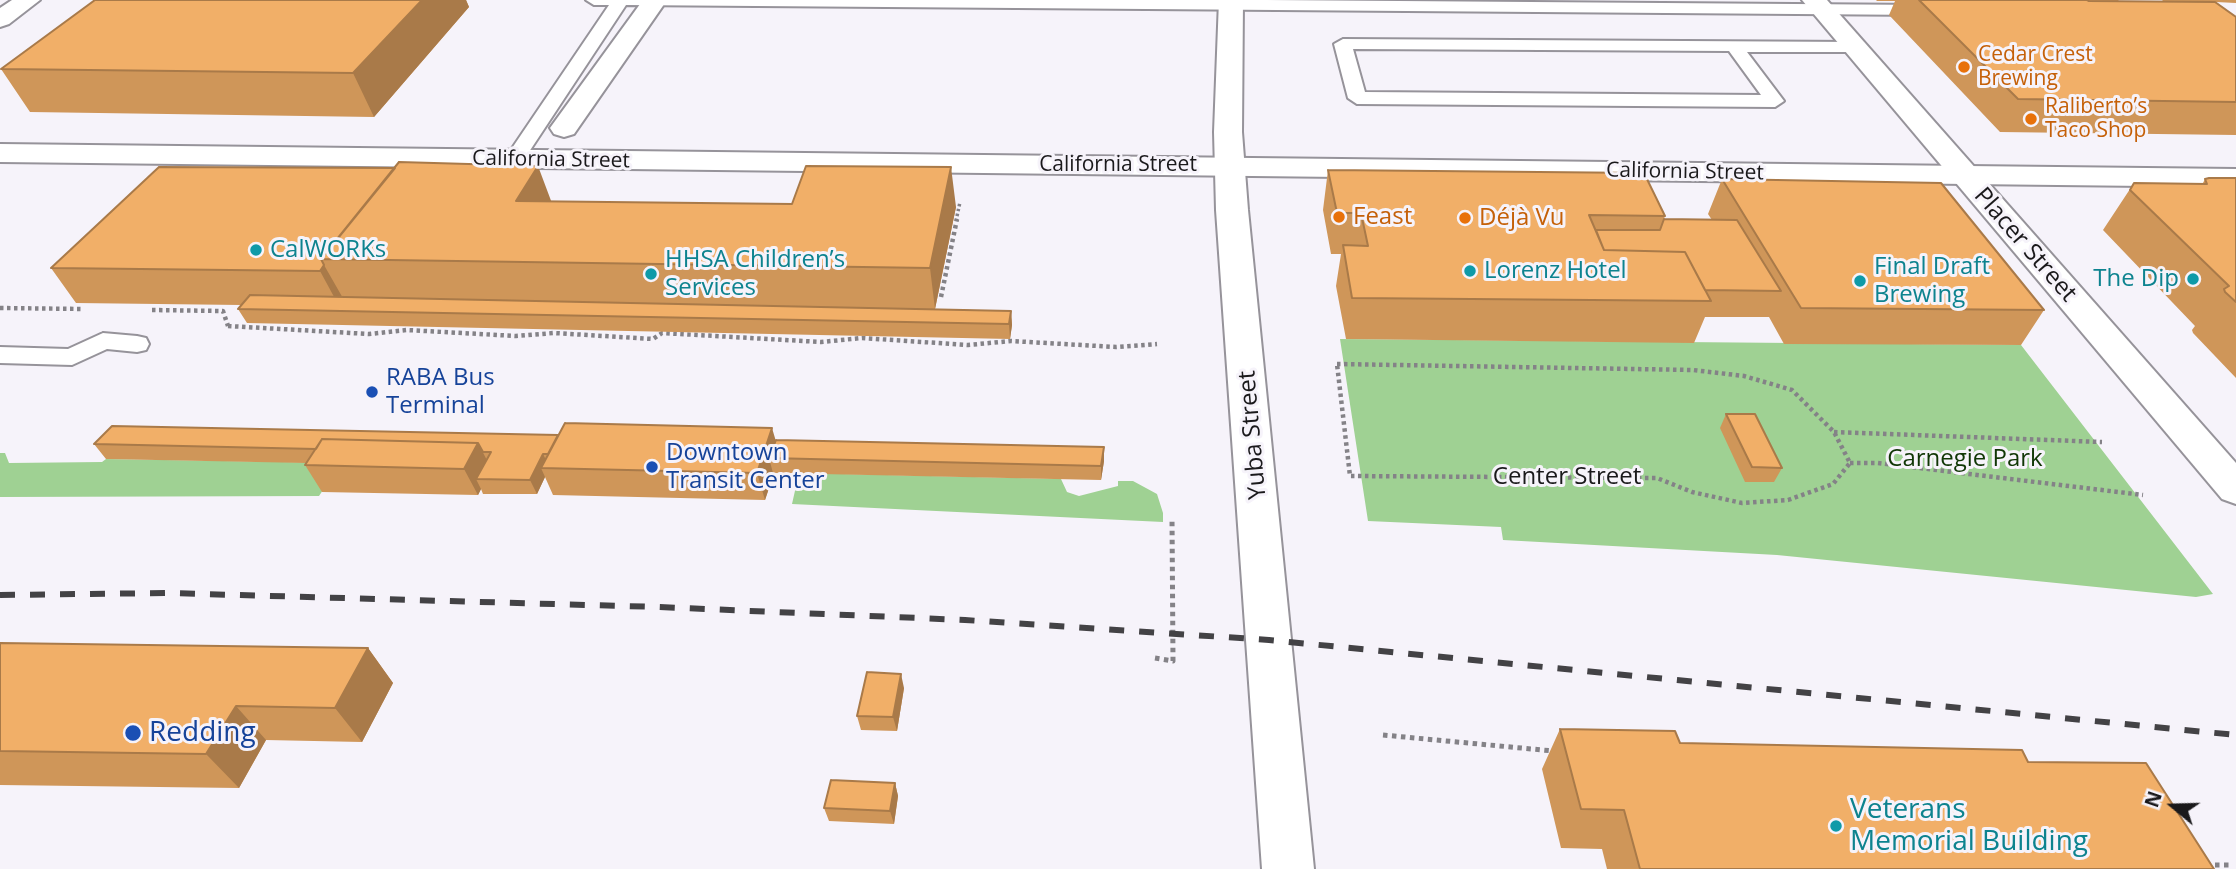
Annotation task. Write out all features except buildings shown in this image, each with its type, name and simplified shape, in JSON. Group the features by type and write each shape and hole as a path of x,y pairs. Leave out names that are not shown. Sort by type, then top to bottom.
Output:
{"main road":[{"path":"0,19 28,0"},
{"path":"564,128 655,0"},
{"name":"Yuba Street","path":"1232,2 1227,132 1288,869"},
{"name":"Placer Street","path":"1819,5 2230,475"},
{"name":"California Street","path":"0,153 2236,178"}],"lane":[{"path":"594,0 1819,5 1944,10"},
{"path":"513,160 620,1"},
{"path":"1734,46 1775,101 1357,98 1343,44 1622,46 1734,46 1855,47"},
{"path":"0,355 72,357 103,341 137,344"}],"path":[{"path":"941,297 960,202"},
{"path":"226,328 274,326 369,334 407,330 516,336 554,333 653,339 662,334 680,334 821,342 862,338 968,345 1011,341 1116,347 1157,344"},
{"path":"676,343 680,334"},
{"name":"Center Street","path":"1835,432 1792,390 1744,376 1693,370 1337,364 1350,476 1657,478 1692,492 1742,503 1788,500 1833,484 1850,463"},
{"path":"2102,442 1835,432 1850,463 1979,473 2143,495"},
{"path":"1155,658 1173,661 1172,518"},
{"path":"1383,735 1563,752"},
{"path":"2192,865 2231,865"}],"green space":[{"name":"Carnegie Park","path":"1340,339 2021,345 2213,594 2196,597 1777,555 1503,540 1501,527 1368,521"},
{"path":"0,453 5,453 9,463 102,462 106,459 341,463 319,496 0,497"},
{"path":"799,473 1061,479 1067,492 1079,496 1118,486 1118,481 1133,481 1157,494 1163,522 792,504"}],"railway":[{"path":"0,595 167,593 658,607 965,620 1269,640 2236,735"}],"place":[{"name":"Cedar Crest Brewing","path":"1964,67"},
{"name":"Raliberto’s Taco Shop","path":"2031,119"},
{"name":"Feast","path":"1339,217"},
{"name":"Déjà Vu","path":"1465,218"},
{"name":"CalWORKs","path":"256,250"},
{"name":"Lorenz Hotel","path":"1470,271"},
{"name":"HHSA Children’s Services","path":"651,274"},
{"name":"The Dip","path":"2193,279"},
{"name":"Final Draft Brewing","path":"1860,281"},
{"name":"RABA Bus Terminal","path":"372,392"},
{"name":"Downtown Transit Center","path":"652,467"},
{"name":"Redding","path":"133,733"},
{"name":"Veterans Memorial Building","path":"1836,826"}]}
